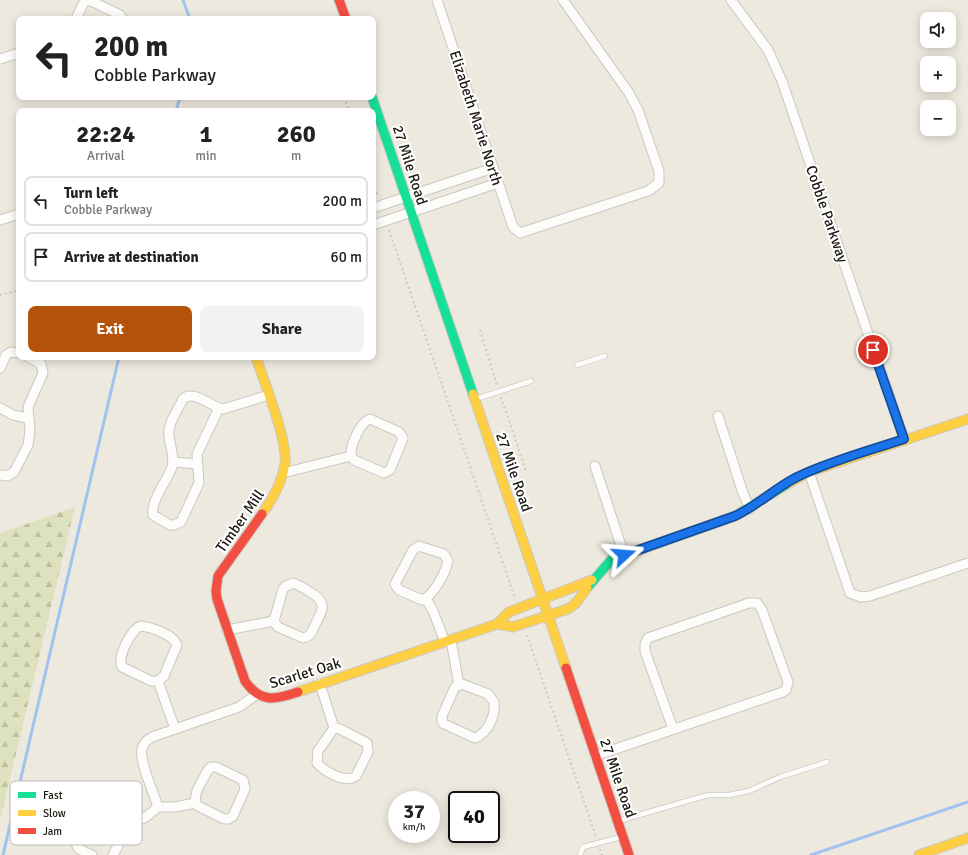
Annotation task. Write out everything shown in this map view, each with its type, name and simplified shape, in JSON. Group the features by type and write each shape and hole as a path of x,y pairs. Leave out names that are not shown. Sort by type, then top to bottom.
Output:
{"main road":[{"path":"339,0 345,16"},
{"name":"27 Mile Road","path":"376,109 629,855"},
{"name":"Timber Mill","path":"256,695 245,681 227,630 216,591 218,576 273,499 283,473 285,457 283,441 257,360"},
{"name":"Scarlet Oak","path":"497,624 514,627 568,609 576,603 592,580 611,560 735,516 750,509 788,482 809,472 904,439 968,419"},
{"name":"Scarlet Oak","path":"256,695 261,698 274,699 448,641 497,624 509,612 592,580"},
{"path":"919,855 968,838"}],"street":[{"name":"Elizabeth Marie North","path":"437,0 512,227 520,233 648,191 659,183 659,171 638,110 628,93 563,0"},
{"name":"Cobble Parkway","path":"731,0 768,50 782,82 904,439"},
{"path":"77,16 83,4 86,1 91,1 121,16"},
{"path":"0,59 16,54"},
{"path":"376,207 493,168"},
{"path":"376,224 498,184"},
{"path":"0,220 16,215"},
{"path":"0,368 6,355 11,352 16,353"},
{"path":"0,475 7,476 14,472 29,438 28,407 43,373 41,364 34,360"},
{"path":"219,408 199,448 196,459 199,476 197,490 181,522 170,525 156,518 152,511 173,462 169,432 183,399 186,396 193,396 219,408 228,408 269,395"},
{"path":"0,408 13,415 28,418"},
{"path":"718,416 743,493 750,509"},
{"path":"373,420 401,435 402,442 387,472 380,473 354,460 351,456 351,449 366,421 373,420"},
{"path":"283,473 351,456"},
{"path":"173,462 197,464"},
{"path":"595,466 624,555"},
{"path":"809,472 850,593 861,597 870,596 968,563"},
{"path":"420,546 444,554 448,562 442,576 426,598 418,599 399,590 395,584 413,550 420,546"},
{"path":"289,584 297,585 318,597 321,601 322,611 312,631 306,638 299,638 278,627 274,621 283,589 289,584"},
{"path":"426,598 448,641 459,685"},
{"path":"595,756 786,690 788,685 786,678 762,610 757,603 749,602 648,638 645,644 645,651 673,729"},
{"path":"227,630 274,621"},
{"path":"146,626 176,642 177,649 164,676 158,681 151,681 122,666 120,662 120,658 137,628 146,626"},
{"path":"158,681 175,729"},
{"path":"320,684 334,728"},
{"path":"459,685 466,685 488,694 494,702 494,714 489,725 483,733 475,738 444,724 442,721 442,716 448,701 455,687 459,685"},
{"name":"Scarlet Oak","path":"158,807 143,761 143,745 152,737 239,707 256,695"},
{"path":"334,728 340,729 367,743 368,752 356,776 353,778 344,779 316,764 318,751 334,728"},
{"path":"211,767 216,767 243,780 245,789 233,816 229,819 224,819 195,803 195,797 208,770 211,767"},
{"path":"142,819 158,807 175,807 195,803"},
{"path":"77,845 79,849 92,855"},
{"path":"113,855 118,845"}],"lane":[{"path":"576,365 605,356"},
{"path":"474,399 531,380"},
{"path":"617,821 708,795 729,795 749,791 780,777 827,762"},
{"path":"580,855 583,847 623,837"}],"path":[{"path":"376,190 380,200"},
{"path":"388,226 516,604"},
{"path":"0,295 16,291"},
{"path":"480,330 494,376"},
{"path":"504,407 526,472"},
{"path":"525,630 602,855"}],"green space":[{"path":"75,507 0,820 0,533"}],"waterway":[{"path":"183,0 189,16"},
{"path":"177,108 179,100"},
{"path":"20,781 118,360"},
{"path":"811,855 968,802"},
{"path":"3,855 10,825"}],"traffic: fast":[{"path":"373,100 376,108"},
{"path":"376,109 473,394"},
{"path":"587,588 611,560 735,516 789,483"}],"traffic: slow":[{"path":"257,360 279,426 285,454 284,471 270,502 262,514"},
{"path":"473,394 566,668"},
{"path":"789,483 809,472 968,419"},
{"path":"587,588 576,603 568,609 513,627 497,624 509,612 592,580"},
{"path":"298,692 497,624"},
{"path":"919,855 968,838"}],"traffic: jam":[{"path":"339,0 345,16"},
{"path":"262,514 218,576 216,591 217,599 245,681 251,688 256,693 268,698 282,697 298,692"},
{"path":"566,668 629,855"}],"route":[{"path":"624,555 735,516 750,509 788,482 809,472 904,439 873,350"}]}
